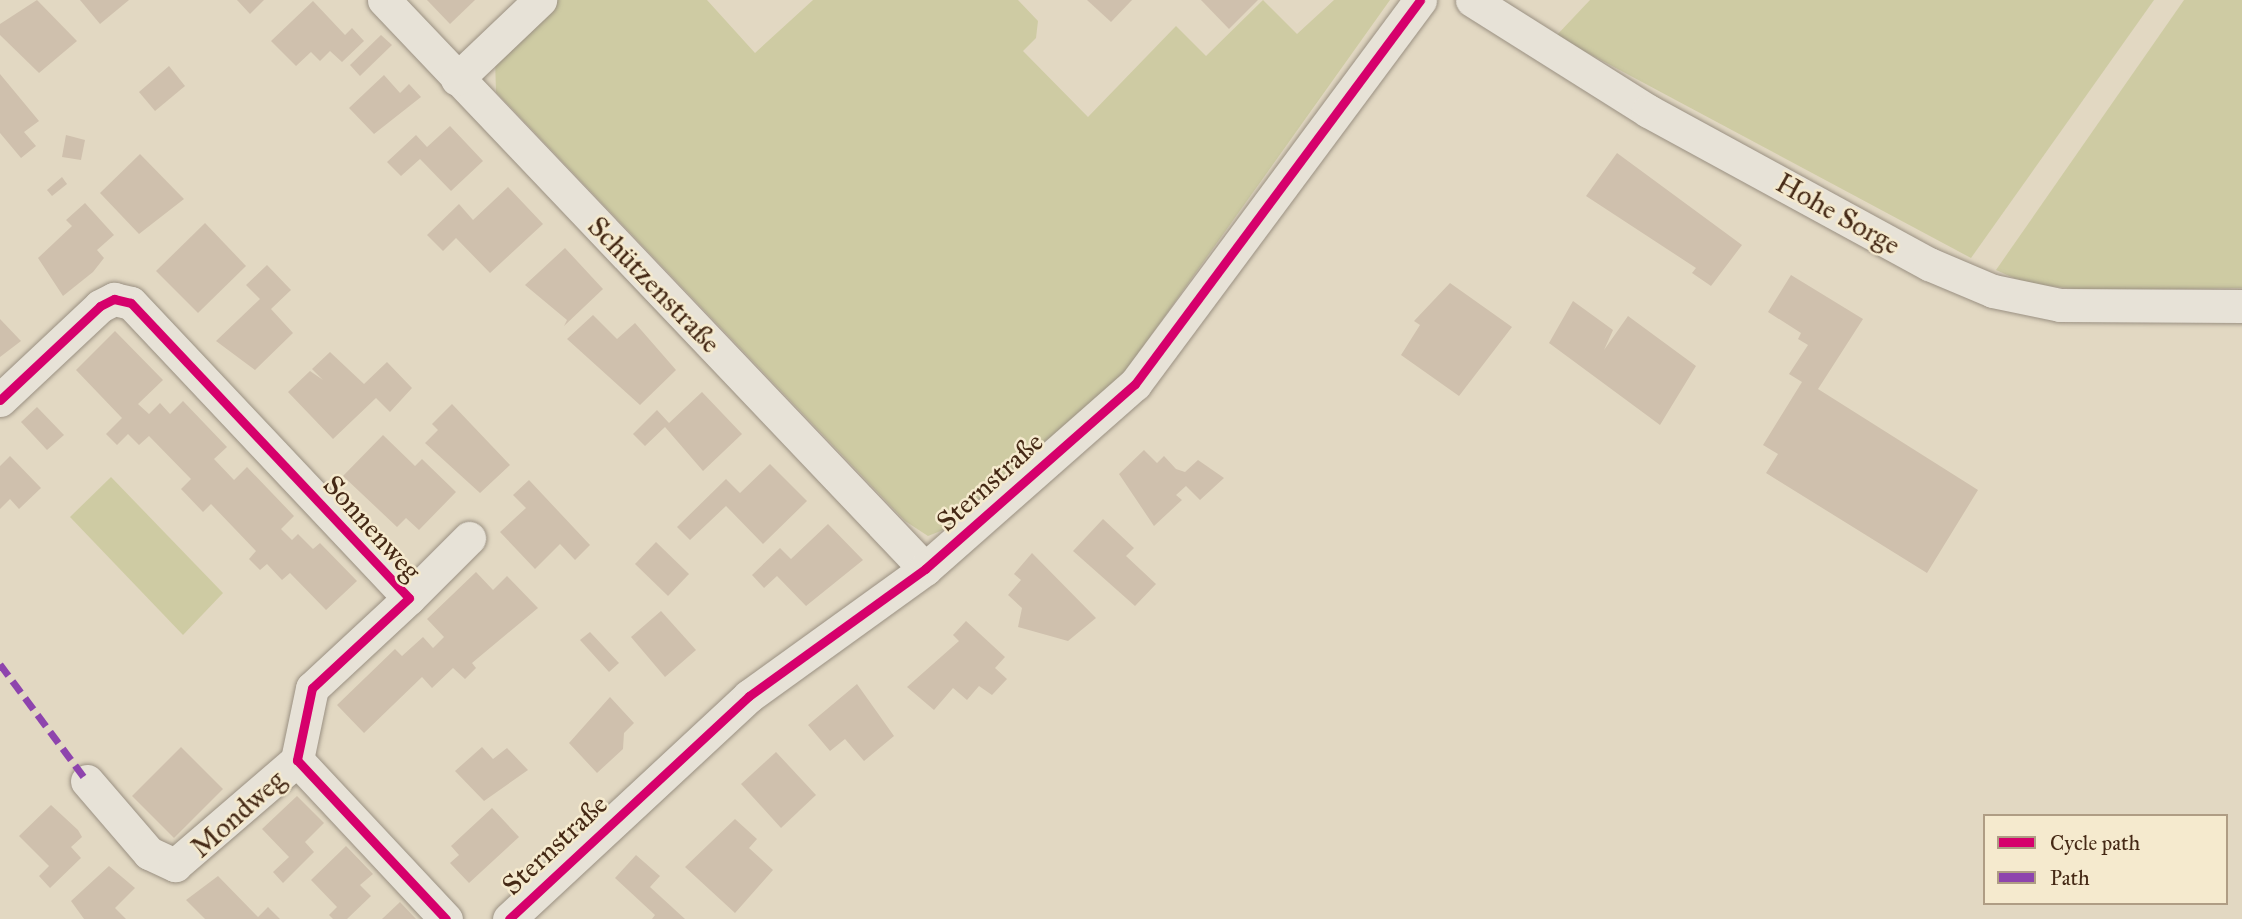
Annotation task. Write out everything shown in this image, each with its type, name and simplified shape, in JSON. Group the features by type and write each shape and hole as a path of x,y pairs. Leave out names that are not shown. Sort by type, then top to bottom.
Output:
{"street":[{"name":"Schützenstraße","path":"384,0 925,569"},
{"path":"457,79 540,0"},
{"name":"Sternstraße","path":"509,919 748,696 925,569 1135,384 1420,0"},
{"name":"Hohe Sorge","path":"1472,0 1648,111 1929,264 1993,291 2060,305 2242,306"},
{"name":"Sonnenweg","path":"0,400 100,306 114,299 131,303 409,598"},
{"name":"Sonnenweg","path":"297,760 312,688 469,538"},
{"path":"297,760 446,919"},
{"name":"Mondweg","path":"87,780 149,853 175,865 297,760"}],"shaded area":[{"path":"555,0 707,0 755,53 813,0 1018,0 1038,21 1036,38 1023,51 1088,117 1176,26 1206,56 1263,0 1297,34 1334,0 1390,0 1120,379 953,526 928,536 905,521 496,92 495,58"},
{"path":"1590,0 2154,0 1971,258 1556,36"},
{"path":"2184,0 2242,0 2242,288 2091,291 2025,283 1996,270"},
{"path":"111,477 223,593 183,635 70,517"}],"building":[{"path":"37,0 77,41 39,73 0,35 0,24"},
{"path":"80,0 129,0 100,24"},
{"path":"237,0 264,0 250,14"},
{"path":"427,0 475,0 450,24"},
{"path":"1087,0 1132,0 1111,22"},
{"path":"1201,0 1258,0 1229,29"},
{"path":"313,1 345,35 352,28 364,41 342,62 330,51 320,61 311,52 296,66 271,41"},
{"path":"381,35 392,45 360,76 350,65"},
{"path":"169,66 185,86 155,111 139,92"},
{"path":"0,74 39,121 24,132 36,146 21,158 0,133"},
{"path":"384,75 400,93 409,84 421,97 374,134 349,108"},
{"path":"450,126 483,161 451,191 420,159 401,176 387,162 416,135 427,147"},
{"path":"66,135 85,140 81,160 62,157"},
{"path":"1617,153 1742,245 1711,286 1692,273 1696,268 1586,196"},
{"path":"140,154 184,199 139,234 100,193"},
{"path":"62,177 67,184 52,196 47,190"},
{"path":"508,187 543,224 490,273 456,238 443,251 427,235 459,204 473,220"},
{"path":"85,203 114,235 97,250 104,258 93,272 63,296 38,258 72,226 66,220"},
{"path":"205,223 246,266 198,313 156,271"},
{"path":"565,248 603,289 564,326 567,320 525,285"},
{"path":"267,265 291,290 271,309 293,333 255,370 216,341 260,299 246,285"},
{"path":"1791,275 1863,319 1818,389 1978,490 1927,573 1766,473 1778,454 1763,445 1802,382 1789,374 1808,345 1798,339 1801,333 1768,312"},
{"path":"1450,283 1512,327 1459,396 1401,355 1420,325 1414,321"},
{"path":"1573,301 1613,330 1604,350 1628,316 1696,366 1660,425 1549,343"},
{"path":"593,315 617,339 635,323 676,370 640,405 567,339"},
{"path":"0,319 21,341 0,357"},
{"path":"115,331 163,380 138,404 149,414 160,403 170,414 183,401 227,447 214,459 234,480 247,467 294,516 281,529 292,540 298,534 313,549 320,543 357,581 326,610 290,573 282,580 267,564 260,570 249,559 256,551 211,504 203,512 181,489 191,479 149,436 139,445 128,434 117,445 106,434 122,418 76,370"},
{"path":"330,352 364,384 387,362 412,388 390,412 376,398 333,439 288,392 310,371 323,380 312,369"},
{"path":"702,392 742,434 703,471 665,427 645,446 633,434 657,410 669,423"},
{"path":"452,404 510,465 480,493 425,443 438,430 432,424"},
{"path":"37,407 64,435 47,450 21,422"},
{"path":"383,435 415,466 422,459 456,492 419,530 406,518 397,527 343,476"},
{"path":"1144,450 1157,463 1164,456 1176,469 1185,472 1198,460 1224,478 1200,500 1186,486 1176,495 1182,500 1154,526 1119,474"},
{"path":"10,456 41,488 19,509 10,499 0,509 0,466"},
{"path":"770,464 807,501 763,544 726,506 690,540 677,527 726,479 740,493"},
{"path":"529,480 590,545 575,560 560,544 535,569 500,532 526,508 513,495"},
{"path":"1103,519 1134,548 1126,556 1156,584 1135,606 1073,551"},
{"path":"828,524 863,560 806,606 777,576 764,588 752,575 780,548 791,559"},
{"path":"656,542 689,574 668,596 635,564"},
{"path":"1032,553 1096,618 1068,641 1018,627 1022,608 1008,595 1021,580 1014,574"},
{"path":"476,572 493,590 507,576 538,608 472,663 476,668 465,679 453,668 432,688 422,677 364,733 337,705 395,649 402,656 423,637 433,648 444,637 427,619"},
{"path":"661,611 696,650 665,677 631,637"},
{"path":"966,621 1005,657 995,668 1007,679 992,695 979,686 967,700 953,688 934,710 907,687 959,641 953,635"},
{"path":"590,632 619,663 609,672 580,640"},
{"path":"857,684 894,736 864,761 845,739 830,751 808,725"},
{"path":"610,697 634,723 624,733 623,749 597,773 569,743"},
{"path":"181,747 223,789 174,838 132,796"},
{"path":"482,747 493,759 507,748 528,770 484,801 455,771"},
{"path":"776,752 816,795 781,828 741,784"},
{"path":"297,796 324,823 305,842 314,852 283,883 273,872 289,857 262,829"},
{"path":"51,805 82,837 71,847 81,858 50,888 39,876 49,866 19,836"},
{"path":"492,808 519,837 469,883 450,863 459,855 451,846"},
{"path":"735,819 757,839 749,848 773,870 735,913 685,867"},
{"path":"346,846 373,874 360,885 371,896 347,919 333,919 329,915 337,907 311,880"},
{"path":"636,855 660,876 650,887 685,919 652,919 655,915 615,878"},
{"path":"109,866 135,888 115,908 126,919 84,919 71,901"},
{"path":"218,876 258,917 268,907 280,919 205,919 186,900"},
{"path":"400,902 416,919 382,919"}],"marked path":[{"path":"0,664 87,781"}],"cycle path":[{"path":"509,919 749,696 925,569 1135,384 1420,0"},
{"path":"0,400 100,306 114,299 131,303 409,598 312,688 297,760 446,919"}]}
